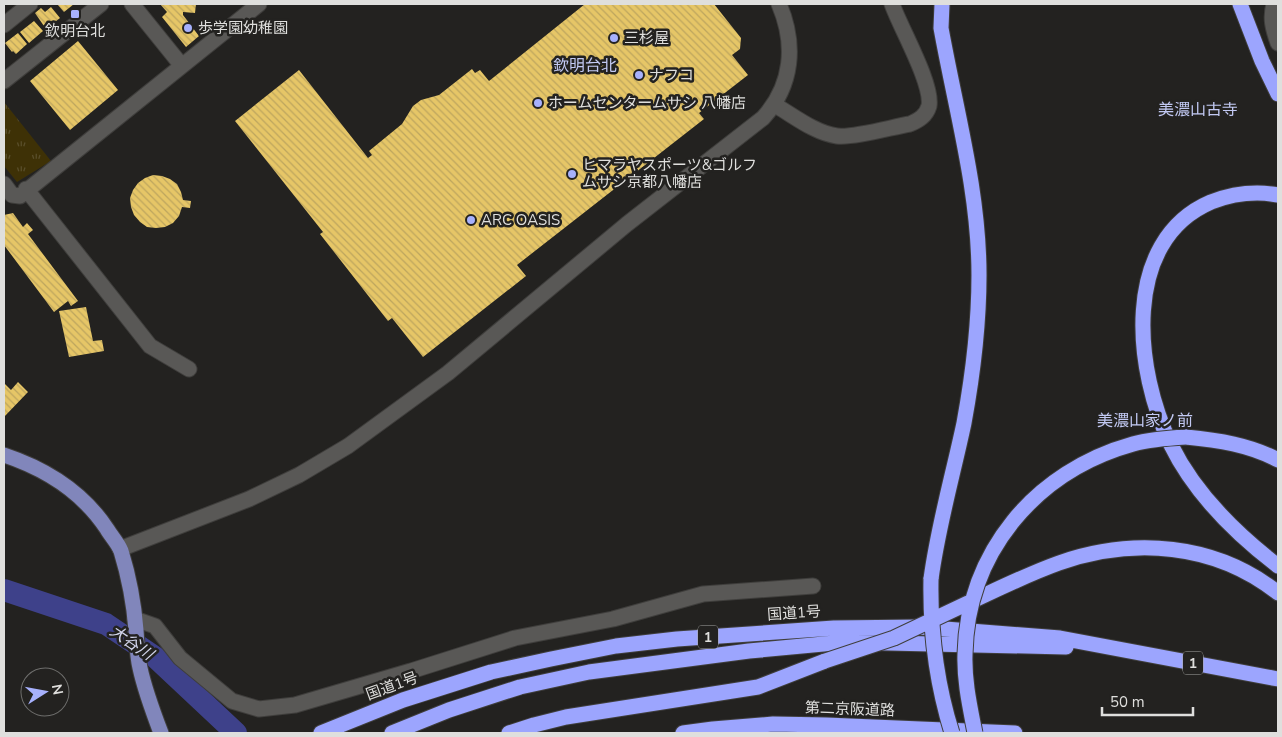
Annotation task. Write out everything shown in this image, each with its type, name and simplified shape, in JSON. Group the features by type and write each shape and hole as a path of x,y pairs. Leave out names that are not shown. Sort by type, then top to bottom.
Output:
{"highway":[{"path":"942,4 941,28 973,187 978,231 978,295 973,362 967,404 936,546 931,579 932,639 943,706 952,733"},
{"path":"1240,4 1262,61 1278,94"},
{"path":"1278,195 1254,193 1218,200 1202,206 1176,228 1158,253 1151,268 1143,305 1142,324 1146,368 1152,393 1170,445 1209,503 1246,540 1278,566"},
{"path":"975,733 968,696 965,656 967,625 977,588 985,566 1004,533 1020,512 1042,491 1084,463 1134,444 1159,439 1186,437 1213,440 1269,455 1278,460"},
{"path":"509,733 534,724 566,717 743,691 894,638 1058,563 1097,552 1130,548 1165,548 1200,553 1252,574 1277,591"},
{"name":"国道1号","path":"321,733 404,700 491,672 616,646 677,639 834,628 920,627 1060,638 1278,679"},
{"path":"392,733 448,710 520,687 589,672 749,651 845,642 1107,648"},
{"name":"第二京阪道路","path":"683,733 773,724 1016,733"}],"main road":[{"path":"4,455 27,462 51,474 76,493 97,514 120,549 129,580 136,624 138,657 148,700 161,733"}],"street":[{"path":"6,19 30,4"},
{"path":"4,81 100,4"},
{"path":"132,4 182,66"},
{"path":"4,184 12,196 20,196 26,189 259,4"},
{"path":"120,549 248,498 299,475 348,446 448,372 627,224 763,118 775,105 784,87 789,59 787,28 779,4"},
{"path":"775,105 820,130 838,136 868,132 918,121 928,108 928,93 919,65 892,4"},
{"path":"1274,4 1272,29 1278,43"},
{"path":"26,189 150,346 189,369"},
{"path":"136,624 156,626 180,658 232,701 259,709 295,704 411,671 515,638 613,619 702,594 813,586"}],"green space":[{"path":"4,102 51,161 17,182 4,166"}],"building":[{"path":"57,4 74,4 64,12"},
{"path":"160,4 196,4 195,13 183,12 183,15 199,36 186,47 162,17 167,12"},
{"path":"585,4 714,4 741,38 740,49 732,55 748,75 699,113 704,119 517,265 526,276 423,357 392,318 388,321 320,234 323,232 235,121 299,70 368,158 372,155 369,151 402,124 413,106 421,100 439,95 472,69 475,73 480,70 489,81"},
{"path":"51,7 60,18 46,29 35,13 41,8 45,12"},
{"path":"34,21 43,31 29,43 20,32"},
{"path":"18,33 27,44 16,54 5,43"},
{"path":"78,41 118,90 70,130 30,81"},
{"path":"153,175 170,179 177,184 183,200 191,201 190,208 182,207 179,216 173,223 165,227 147,227 134,215 131,207 130,198 133,190 138,183"},
{"path":"13,213 23,227 27,223 33,230 28,234 78,301 71,306 68,301 54,312 4,245 4,215"},
{"path":"86,307 93,341 102,340 104,351 69,357 59,311"},
{"path":"18,382 28,392 4,417 4,383 11,390"}],"waterway":[{"name":"大谷川","path":"4,590 106,624 155,657 236,733"}],"place":[{"name":"欽明台北","path":"75,14"},
{"name":"歩学園幼稚園","path":"188,28"},
{"name":"三杉屋","path":"614,38"},
{"name":"ナフコ","path":"639,75"},
{"name":"ホームセンタームサシ 八幡店","path":"538,103"},
{"name":"ヒマラヤスポーツ&ゴルフ ムサシ京都八幡店","path":"572,174"},
{"name":"ARC OASIS","path":"471,220"}],"district":[{"name":"欽明台北","path":"585,65"},
{"name":"美濃山古寺","path":"1198,109"},
{"name":"美濃山家ノ前","path":"1145,420"}]}
